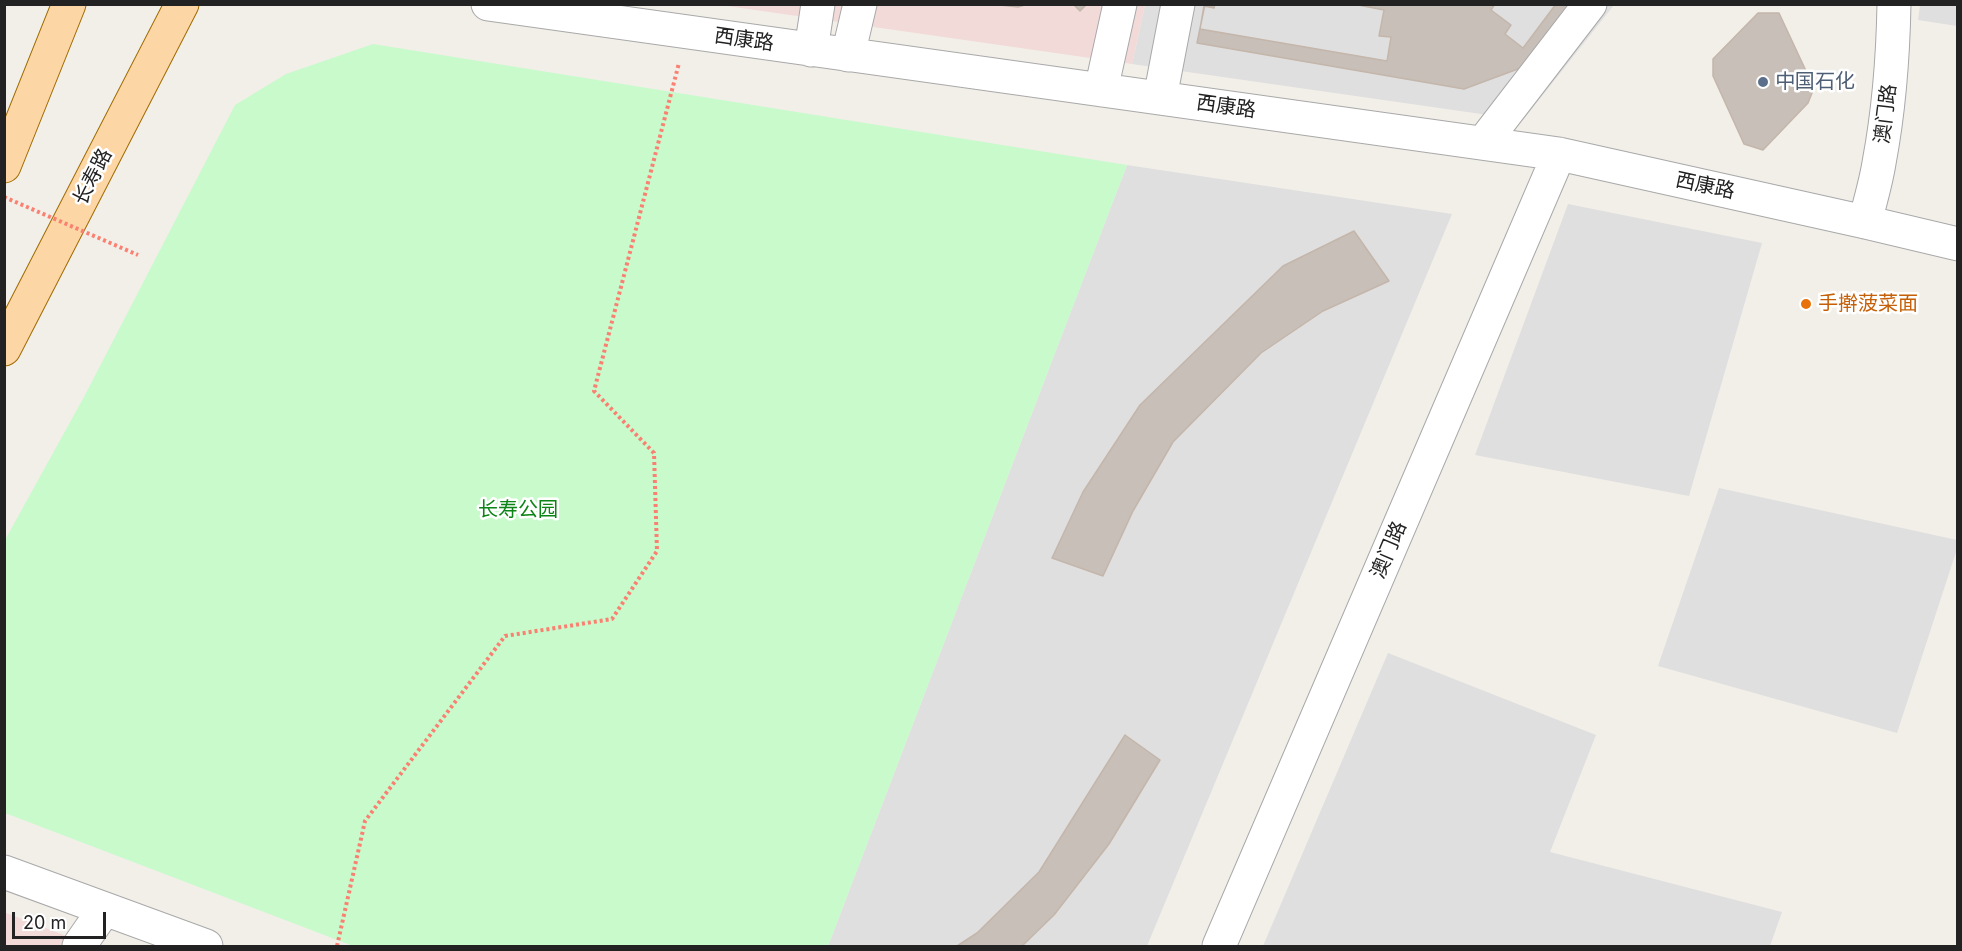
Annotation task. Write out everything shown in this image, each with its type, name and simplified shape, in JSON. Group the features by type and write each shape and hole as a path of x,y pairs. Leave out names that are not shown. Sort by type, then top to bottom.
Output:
{"main road":[{"path":"4,166 69,4"},
{"name":"长寿路","path":"4,349 182,4"}],"street":[{"name":"西康路","path":"488,4 603,12 687,33 1559,154 1958,244"},
{"path":"811,50 818,4"},
{"path":"848,55 860,4"},
{"path":"1101,90 1120,4"},
{"path":"1160,98 1178,4"},
{"path":"1483,144 1590,4"},
{"name":"澳门路","path":"1865,222 1879,165 1887,110 1893,50 1894,4"},
{"name":"澳门路","path":"1219,946 1559,154"},
{"path":"4,872 206,946"},
{"path":"79,946 104,910"}],"path":[{"path":"337,946 365,821 505,636 612,619 657,551 654,453 594,391 687,33"},
{"path":"4,196 138,255"}],"shaded area":[{"path":"720,5 1145,5 1132,64"},
{"path":"1145,5 1614,5 1523,120 1132,64"},
{"path":"1920,5 1957,5 1957,26 1918,20"},
{"path":"1127,165 1452,214 1147,946 828,946"},
{"path":"1568,204 1762,243 1689,496 1475,455"},
{"path":"1719,488 1957,540 1957,549 1897,733 1658,666"},
{"path":"1388,653 1596,735 1550,852 1782,912 1770,946 1263,946"},
{"path":"4,912 69,937 63,946 5,946"}],"green space":[{"name":"长寿公园","path":"373,44 1127,165 828,946 353,946 5,813 5,540 85,395 235,105 286,74"}],"building":[{"path":"991,4 1028,4 1018,7"},
{"path":"1073,4 1087,4 1080,11"},
{"path":"1205,4 1574,4 1526,66 1464,89 1197,43"},
{"path":"1215,4 1353,4 1384,10 1379,36 1391,37 1387,61 1200,29 1204,6 1214,8"},
{"path":"1495,4 1556,4 1523,48 1505,34 1511,25 1491,10"},
{"name":"中国石化","path":"1758,13 1779,13 1814,88 1808,103 1763,150 1744,144 1713,76 1713,59"},
{"path":"1354,231 1389,281 1323,311 1261,353 1173,442 1133,511 1103,576 1052,558 1083,492 1140,405 1283,266"},
{"path":"1125,735 1160,760 1109,844 1054,915 1022,946 957,946 977,933 1039,872"}],"place":[{"name":"中国石化","path":"1763,82"},
{"name":"手擀菠菜面","path":"1806,304"}]}
